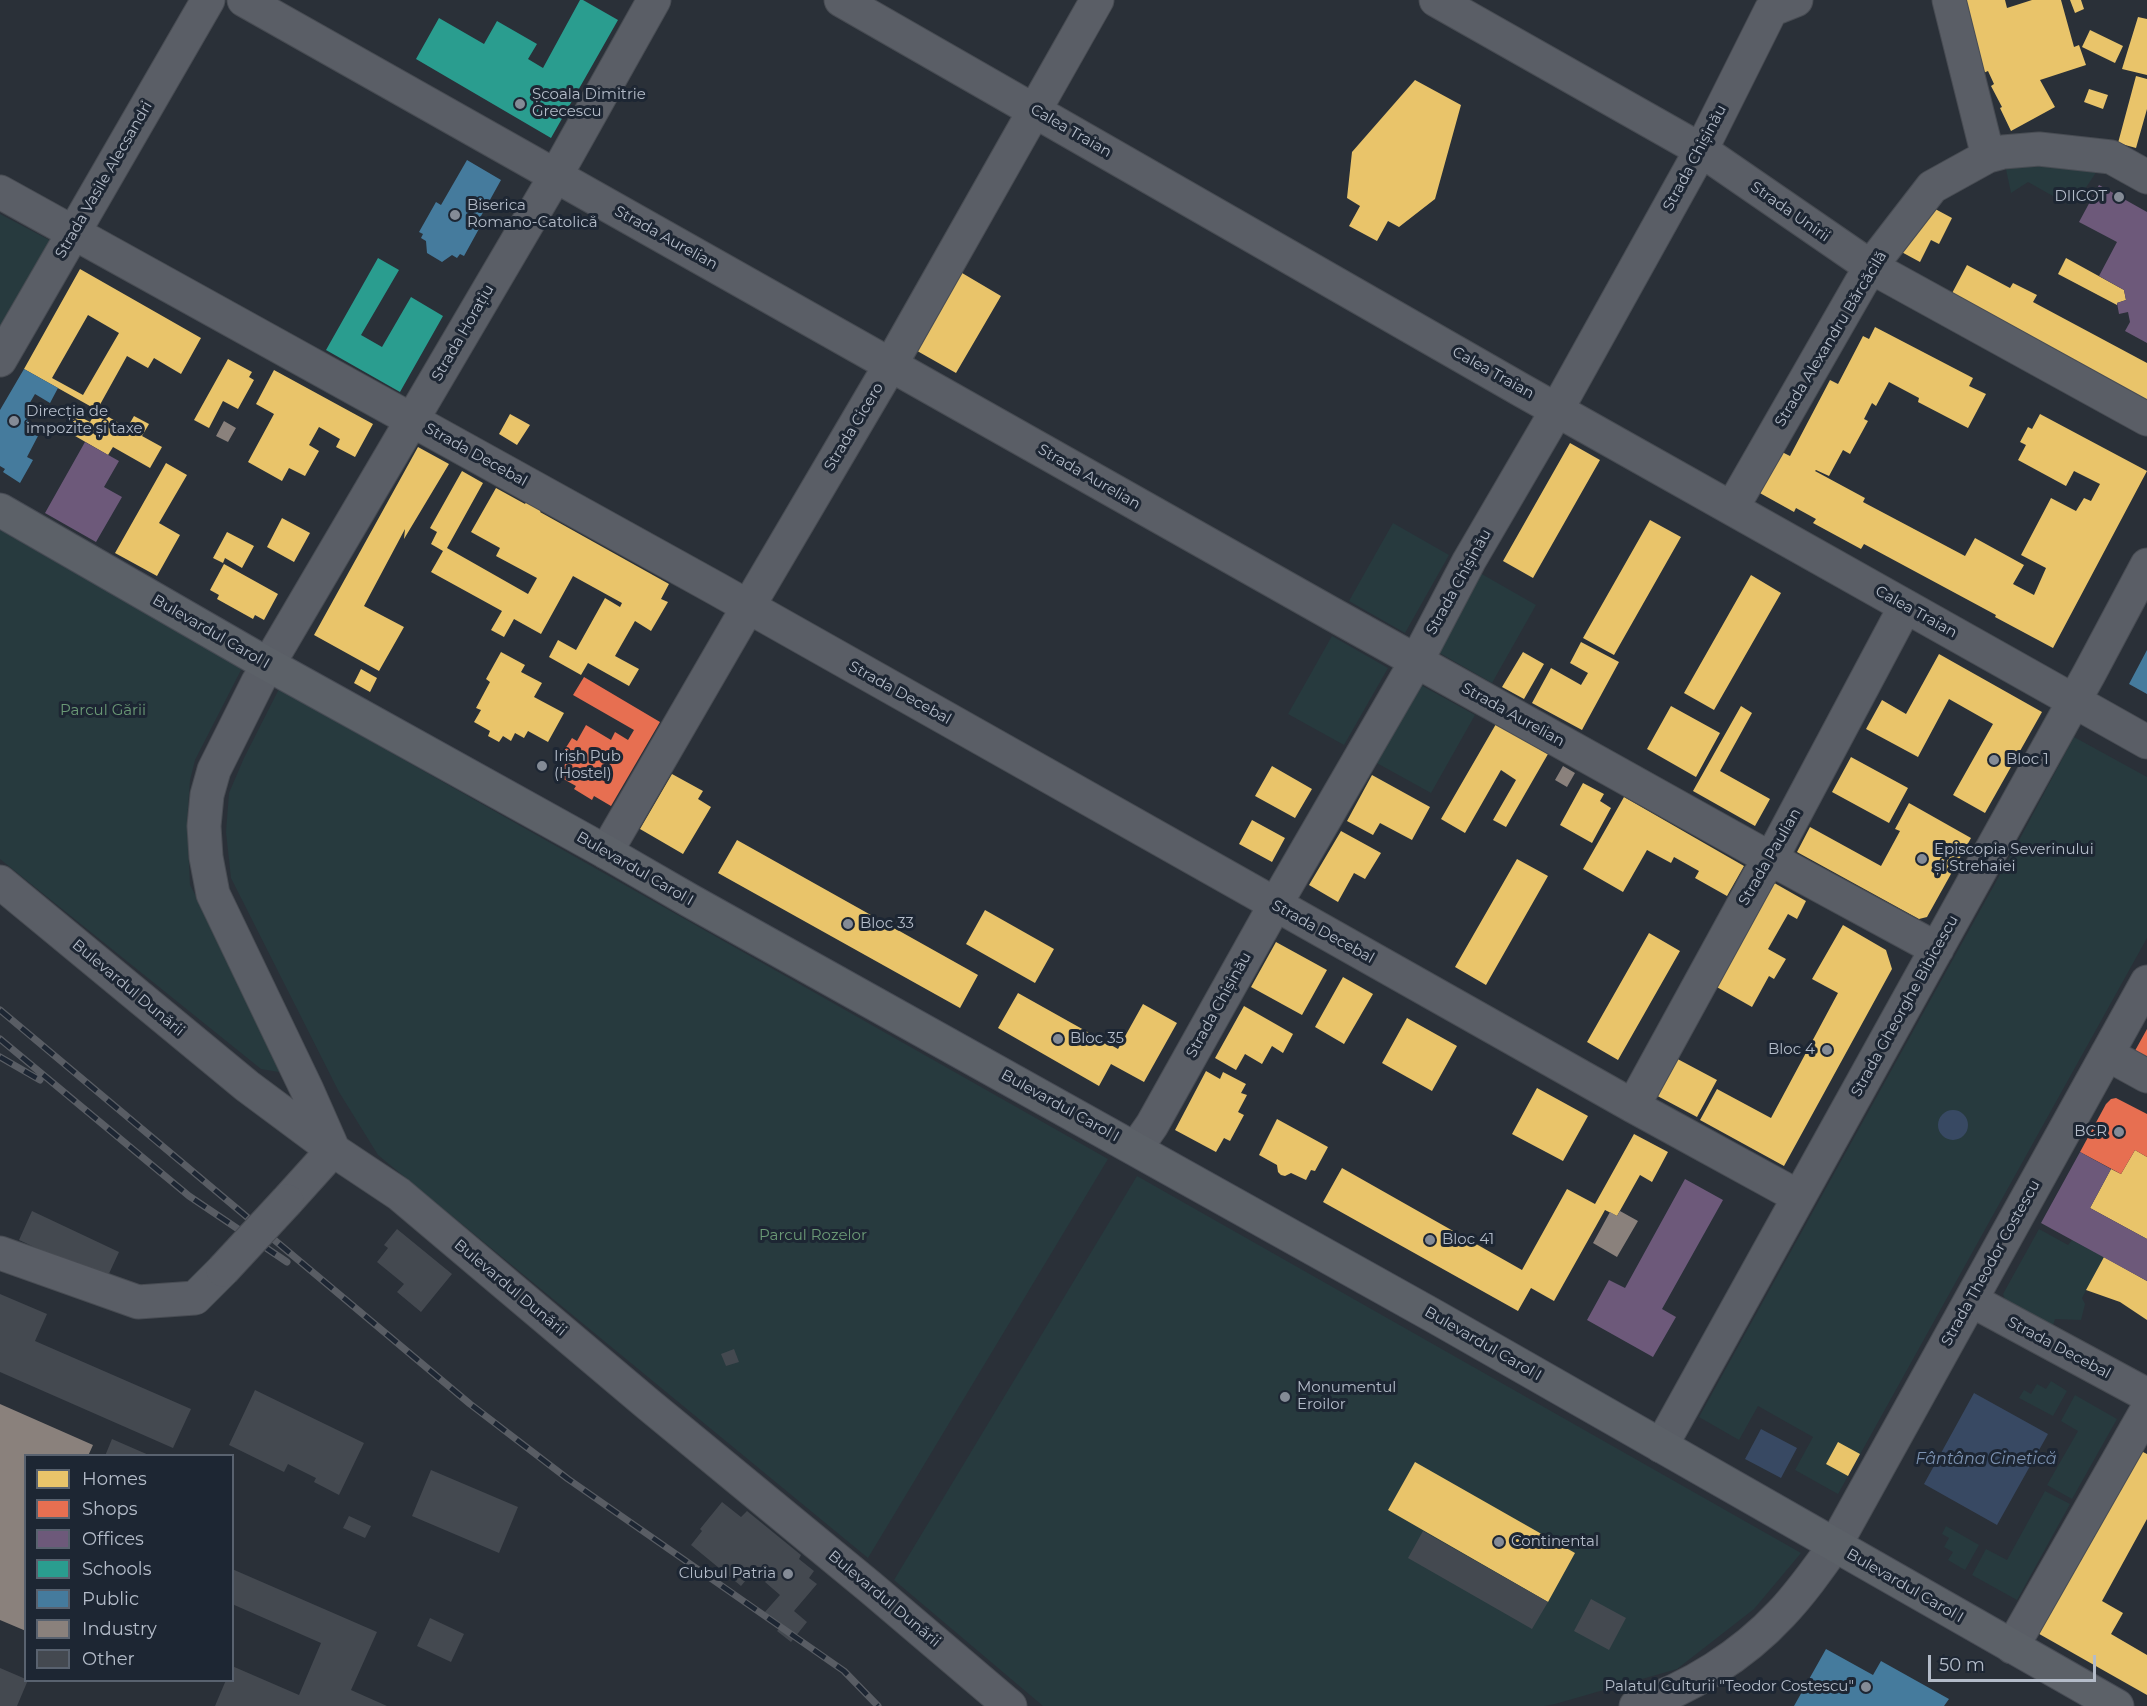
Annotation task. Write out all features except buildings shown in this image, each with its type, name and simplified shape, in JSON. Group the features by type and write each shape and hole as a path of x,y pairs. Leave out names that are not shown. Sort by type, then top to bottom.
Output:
{"main road":[{"name":"Bulevardul Carol I","path":"0,510 268,664 1136,1148 2117,1706"}],"street":[{"name":"Strada Vasile Alecsandri","path":"0,360 208,0"},
{"name":"Strada Aurelian","path":"244,0 1771,860 1937,949"},
{"name":"Strada Horațiu","path":"333,1150 307,1089 213,894 206,857 204,826 207,795 214,770 268,664 556,175 654,0"},
{"name":"Calea Traian","path":"841,0 1905,607 2147,742"},
{"name":"Strada Cicero","path":"606,852 891,364 1097,0"},
{"name":"Strada Unirii","path":"1436,0 1701,150 1871,267 2147,418"},
{"path":"1949,0 1988,156"},
{"name":"Strada Chișinău","path":"1136,1148 1152,1125 1275,905 1417,660 1469,561 1701,150 1778,3"},
{"name":"Strada Alexandru Bărcăcilă","path":"1732,508 1871,267 1932,187 1988,156 2039,149 2111,157 2147,177"},
{"name":"Strada Decebal","path":"0,192 748,607 1633,1106 1799,1197"},
{"name":"Strada Gheorghe Bibicescu","path":"1661,1446 2147,565"},
{"name":"Strada Paulian","path":"1633,1106 1753,887 1771,860 1905,607"},
{"name":"Bulevardul Dunării","path":"0,882 247,1086 333,1150 399,1194 1010,1706"},
{"name":"Strada Theodor Costescu","path":"1636,1706 1678,1689 1715,1667 1752,1640 1802,1591 1835,1545 2147,982"},
{"path":"2107,1054 2147,1076"},
{"path":"0,1253 138,1302 195,1298 333,1150"},
{"name":"Strada Decebal","path":"1971,1300 2147,1395"},
{"path":"2012,1647 2147,1410"}],"green space":[{"path":"2003,155 2105,159 2081,195 2074,195 2069,205 2028,182 2011,193"},
{"path":"0,214 53,242 0,334"},
{"path":"1393,523 1449,555 1405,633 1349,601"},
{"name":"Parcul Gării","path":"0,530 242,668 195,760 190,780 187,823 190,885 285,1063 279,1072 261,1069 0,859"},
{"path":"1480,573 1536,605 1492,683 1436,651"},
{"path":"1332,636 1388,668 1344,745 1288,714"},
{"path":"1419,684 1475,715 1431,793 1375,762"},
{"name":"Parcul Rozelor","path":"279,689 1108,1159 868,1558 378,1155 339,1092 231,878 226,832 229,793"},
{"path":"2074,737 2147,777 2147,938 1838,1494 1795,1470 1813,1437 1758,1406 1739,1440 1699,1417"},
{"path":"1137,1176 1801,1553 1754,1609 1677,1669 1555,1704 1544,1706 1043,1706 894,1580"},
{"path":"2039,1229 2068,1245 2072,1240 2104,1257 2082,1298 2085,1304 2081,1320 2055,1319 2052,1328 2007,1305 2003,1294"},
{"path":"2051,1381 2067,1391 2053,1416 2019,1398 2024,1390 2031,1394 2037,1384 2046,1389"},
{"path":"2075,1395 2117,1419 2072,1499 2047,1485 2078,1431 2061,1421"},
{"path":"2045,1491 2070,1504 2017,1600 1972,1575 1986,1549 2007,1560"},
{"path":"1946,1526 1979,1545 1965,1570 1948,1560 1953,1552 1944,1547 1949,1538 1942,1534"}],"water":[{"path":"1953,1110 1959,1111 1967,1119 1967,1131 1959,1139 1953,1140 1947,1139 1939,1131 1938,1125 1939,1119 1947,1111"},
{"name":"Fântâna Cinetică","path":"1974,1393 2048,1434 1997,1525 1924,1484"},
{"path":"1761,1429 1797,1448 1781,1478 1745,1459"}],"railway":[{"path":"0,1010 470,1404 568,1479 844,1671 878,1706"},
{"path":"0,1039 189,1196 287,1262"},
{"path":"0,1057 40,1080"}],"place":[{"name":"Școala Dimitrie Grecescu","path":"520,104"},
{"name":"DIICOT","path":"2119,197"},
{"name":"Biserica Romano-Catolică","path":"455,215"},
{"name":"Direcția de impozite și taxe","path":"14,421"},
{"name":"Bloc 1","path":"1994,760"},
{"name":"Irish Pub (Hostel)","path":"542,766"},
{"name":"Episcopia Severinului și Strehaiei","path":"1922,859"},
{"name":"Bloc 33","path":"848,924"},
{"name":"Bloc 35","path":"1058,1039"},
{"name":"Bloc 4","path":"1827,1050"},
{"name":"BCR","path":"2119,1132"},
{"name":"Bloc 41","path":"1430,1240"},
{"name":"Monumentul Eroilor","path":"1285,1397"},
{"name":"Continental","path":"1499,1542"},
{"name":"Clubul Patria","path":"788,1574"},
{"name":"Palatul Culturii \"Teodor Costescu\"","path":"1866,1687"}]}
